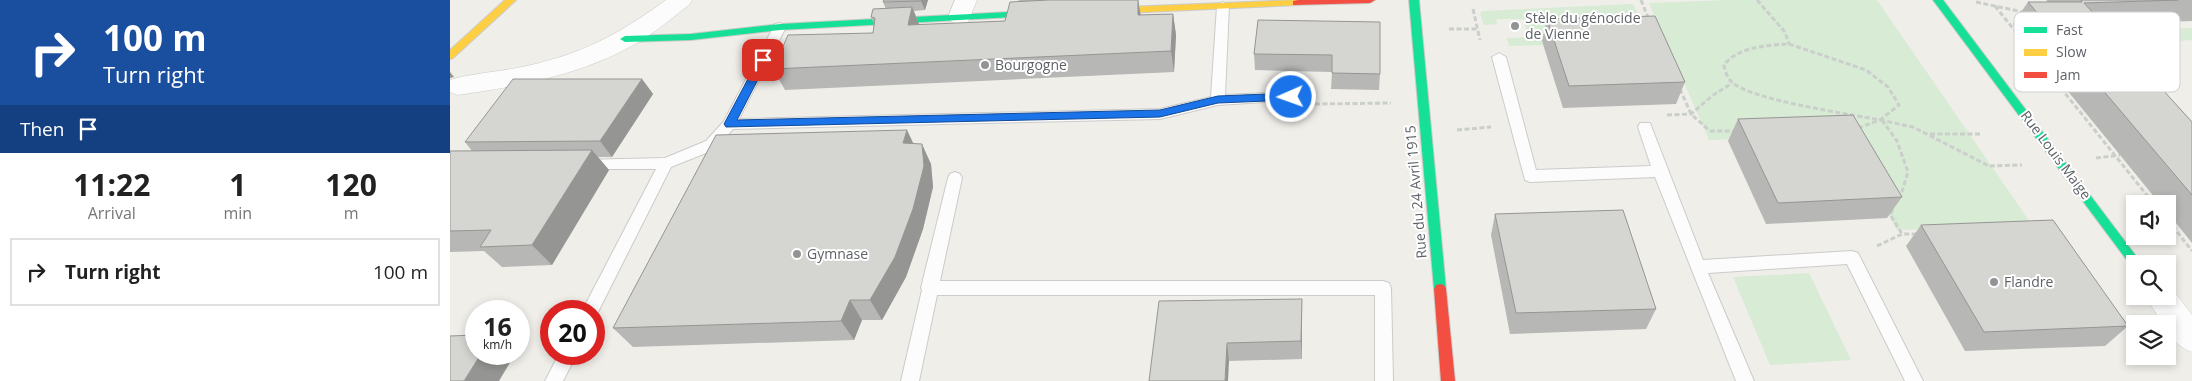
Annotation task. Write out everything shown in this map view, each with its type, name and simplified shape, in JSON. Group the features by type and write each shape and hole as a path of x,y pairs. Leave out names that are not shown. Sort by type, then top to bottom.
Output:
{"street":[{"path":"450,56 511,0"},
{"path":"458,86 539,73 578,60 625,39 680,0"},
{"path":"1088,11 1370,0"},
{"name":"Rue du 24 Avril 1915","path":"1414,0 1448,381"},
{"name":"Rue Louis Maige","path":"1938,0 2129,255"},
{"path":"625,39 691,37 963,9 1060,12"},
{"path":"2167,305 2192,339"}],"lane":[{"path":"1218,100 1223,6"},
{"path":"568,164 666,163 711,144 730,124 780,27"},
{"path":"1499,57 1530,176 1660,171"},
{"path":"730,124 1160,114 1218,100 1291,97"},
{"path":"1645,127 1660,171 1745,381"},
{"path":"596,300 666,163"},
{"path":"910,381 929,288 955,178"},
{"path":"1698,267 1852,257 1914,381"},
{"path":"929,288 1383,288 1384,381"},
{"path":"554,381 562,365"}],"path":[{"path":"1641,0 1652,26"},
{"path":"1757,0 1785,32 1789,44"},
{"path":"1973,2 1981,2 2013,11 2032,12"},
{"path":"1995,6 2014,32"},
{"path":"1473,9 1480,40 1499,57"},
{"path":"1447,29 1478,29"},
{"path":"1852,130 1881,120 1899,105 1888,87 1866,70 1789,44 1772,44 1729,58 1724,65 1726,74 1732,84 1760,96 1881,120 1913,127 1989,166 2003,166"},
{"path":"1645,127 1641,116 1691,114 1712,96 1732,84"},
{"path":"1680,87 1691,114 1710,131 1739,131"},
{"path":"2063,92 2147,195"},
{"path":"1291,97 1311,104 1422,103"},
{"path":"1881,120 1897,141 1908,172 1900,198 1890,214 1902,234"},
{"path":"1425,132 1517,125"},
{"path":"1929,134 1980,134"},
{"path":"2176,230 2192,251"},
{"path":"1852,257 1902,234 1921,233"}],"green space":[{"path":"1729,0 1877,0 2032,225 1897,230 1843,135 1709,140 1649,3"},
{"path":"1633,4 1648,37 1542,41 1543,45 1509,46 1507,38 1529,37 1523,19 1496,19 1497,24 1484,25 1480,14 1482,11"},
{"path":"2192,28 2192,40 2180,41 2180,29"},
{"path":"1809,273 1851,360 1770,365 1733,277"}],"building":[{"path":"884,0 922,0 883,2"},
{"path":"1138,0 1138,15 1173,14 1171,51 773,69 788,35 873,33 875,18 871,17 873,9 912,7 908,25 1005,21 1010,2"},
{"path":"2081,0 2178,0 2084,3 2092,12 2036,12 2028,2 2082,2"},
{"path":"1655,16 1685,82 1569,86 1547,19"},
{"path":"1258,20 1380,22 1380,74 1332,73 1332,55 1254,54"},
{"path":"513,79 642,79 600,141 465,142"},
{"path":"2104,92 2165,92 2192,122 2192,195"},
{"path":"1853,115 1902,197 1778,203 1738,119"},
{"name":"Gymnase","path":"907,130 903,143 922,144 924,166 913,209 895,257 870,300 850,300 841,321 613,328 716,135"},
{"path":"592,150 532,245 480,247 491,230 450,231 450,151"},
{"path":"1623,210 1656,309 1516,313 1495,214"},
{"name":"Flandre","path":"2053,220 2126,323 2126,326 1984,332 1921,225"},
{"path":"1302,299 1301,341 1227,343 1225,381 1149,381 1159,301"},
{"path":"465,335 465,365 474,365 464,381 450,381 450,336"}],"traffic: fast":[{"path":"1414,0 1440,289"},
{"path":"1938,0 2129,255"},
{"path":"625,39 691,37 780,27 1044,13"}],"traffic: slow":[{"path":"450,56 511,0"},
{"path":"1102,11 1296,3"}],"traffic: jam":[{"path":"1296,3 1370,0"},
{"path":"1440,289 1448,381"}],"place":[{"name":"Stèle du génocide de Vienne","path":"1515,26"},
{"name":"Bourgogne","path":"985,65"},
{"name":"Gymnase","path":"797,254"},
{"name":"Flandre","path":"1994,282"}],"route":[{"path":"763,60 730,124 1160,114 1218,100 1291,97"}]}
